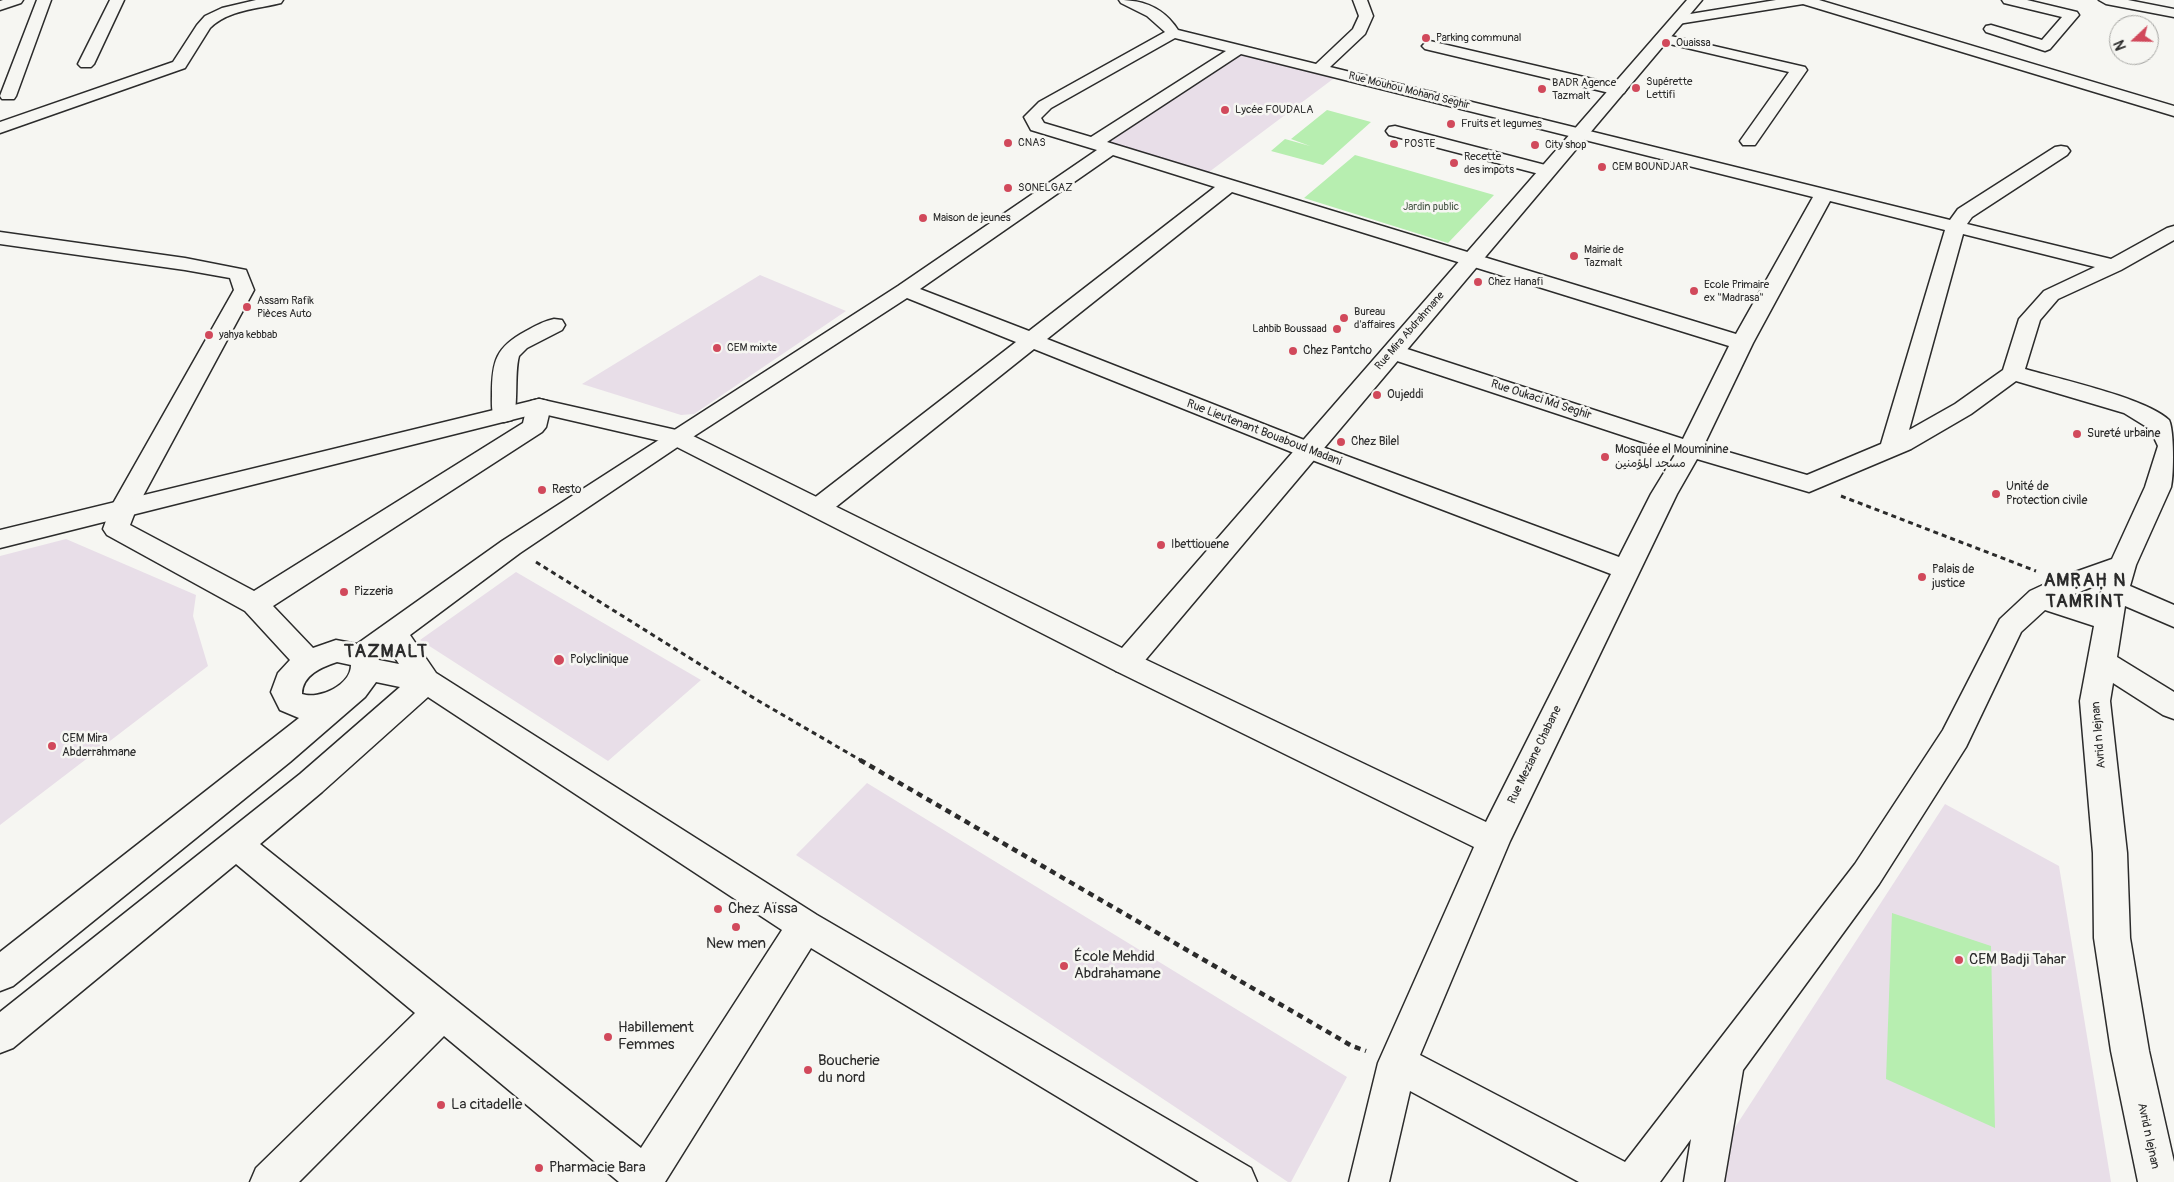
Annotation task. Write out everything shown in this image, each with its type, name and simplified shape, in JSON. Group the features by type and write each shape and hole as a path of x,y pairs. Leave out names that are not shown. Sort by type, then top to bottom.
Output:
{"street":[{"path":"0,6 16,0"},
{"path":"8,96 44,0"},
{"path":"86,64 117,0"},
{"path":"0,128 179,64 189,53 205,24 211,19 222,13 276,0"},
{"path":"1126,0 1150,10 1168,24 1173,32 1045,105 1032,117 1037,126 1742,343"},
{"path":"1320,70 1360,32 1366,16 1360,0"},
{"name":"Rue Mira Abdrahmane","path":"1126,663 1695,0"},
{"path":"1678,20 1803,0 2174,111"},
{"path":"1991,29 2045,46 2072,15 2009,0"},
{"path":"2106,0 2174,13"},
{"name":"Rue Mouhou Mohand Seghir","path":"1173,32 1237,50 1824,193 2114,266"},
{"path":"1662,38 1799,70 1749,141"},
{"path":"1430,46 1618,90"},
{"path":"0,974 279,753 346,696 364,679 364,663 393,633 511,547 905,290 1101,146 1237,50"},
{"path":"1395,131 1547,171"},
{"path":"1892,449 1956,227 1965,213 2060,151"},
{"path":"818,508 1228,186"},
{"name":"Rue Meziane Chabane","path":"1369,1182 1397,1063 1493,841 1664,494 1690,449 1742,343 1824,193"},
{"path":"1809,484 1892,449 1963,409 2013,373 2030,319 2051,295 2114,266 2174,232"},
{"path":"0,238 185,264 239,274 244,290 124,508 116,529 255,604 308,661"},
{"name":"Rue Lieutenant Bouaboud Madani","path":"905,290 1308,450 1626,570"},
{"path":"504,415 506,360 511,350 554,325"},
{"name":"Rue Oukaci Md Seghir","path":"1393,352 1690,449 1809,484"},
{"name":"Avrid n lejnan","path":"2013,373 2132,408 2167,428 2170,446 2158,487 2119,578 2109,621 2096,701 2110,853 2112,938 2130,1050 2158,1182"},
{"path":"0,538 540,406 677,437 1126,663 1493,841"},
{"path":"255,604 534,427 540,406"},
{"path":"1634,1182 1867,874 1954,738 2010,626 2054,591 2119,578 2174,616"},
{"path":"2054,591 2109,621"},
{"path":"393,633 426,681"},
{"path":"346,696 327,705 316,707 297,705 289,700 285,692 287,683 293,673 308,661 322,654 336,651 353,652 364,663 426,681 805,926 1238,1182"},
{"path":"2102,662 2174,707"},
{"path":"0,1035 311,783 426,681"},
{"path":"236,844 442,1012 643,1180 805,926"},
{"path":"270,1182 442,1012"},
{"path":"1397,1063 1620,1182"},
{"path":"1704,1182 1724,1063"}],"path":[{"path":"1809,484 2026,567 2054,591"},
{"path":"511,547 757,700 1352,1046 1397,1063"}],"shaded area":[{"name":"Lycée FOUDALA","path":"1239,53 1337,76 1209,172 1108,143"},
{"name":"CEM mixte","path":"760,275 846,311 694,414 681,415 582,384"},
{"name":"CEM Mira Abderrahmane","path":"66,539 196,595 193,616 208,666 0,825 0,556"},
{"name":"Polyclinique","path":"516,572 701,680 608,761 420,640"},
{"name":"École Mehdid Abdrahamane","path":"867,783 1347,1077 1291,1182 1288,1182 796,855"},
{"name":"CEM Badji Tahar","path":"1945,804 2059,866 2111,1182 1717,1182 1719,1152"}],"green space":[{"path":"1327,110 1371,122 1323,165 1271,151 1285,139 1310,146 1291,139"},
{"name":"Jardin public","path":"1355,155 1494,195 1448,243 1304,198"},
{"path":"1892,913 1991,946 1995,1128 1886,1079"}],"place":[{"name":"Parking communal","path":"1426,38"},
{"name":"Ouaissa","path":"1666,43"},
{"name":"Supérette Lettifi","path":"1636,88"},
{"name":"BADR Agence Tazmalt","path":"1542,89"},
{"name":"Lycée FOUDALA","path":"1225,110"},
{"name":"Fruits et legumes","path":"1451,124"},
{"name":"CNAS","path":"1008,143"},
{"name":"POSTE","path":"1394,144"},
{"name":"City shop","path":"1535,145"},
{"name":"Recette des impots","path":"1454,163"},
{"name":"CEM BOUNDJAR","path":"1602,167"},
{"name":"SONELGAZ","path":"1008,188"},
{"name":"Maison de jeunes","path":"923,218"},
{"name":"Mairie de Tazmalt","path":"1574,256"},
{"name":"Chez Hanafi","path":"1478,282"},
{"name":"Ecole Primaire ex \"Madrasa\"","path":"1694,291"},
{"name":"Assam Rafik Pièces Auto","path":"247,307"},
{"name":"Bureau d'affaires","path":"1344,318"},
{"name":"Lahbib Boussaad","path":"1337,329"},
{"name":"yahya kebbab","path":"209,335"},
{"name":"CEM mixte","path":"717,348"},
{"name":"Chez Pantcho","path":"1293,351"},
{"name":"Oujeddi","path":"1377,395"},
{"name":"Sureté urbaine","path":"2077,434"},
{"name":"Chez Bilel","path":"1341,442"},
{"name":"Mosquée el Mouminine مسجد المؤمنين","path":"1605,457"},
{"name":"Resto","path":"542,490"},
{"name":"Unité de Protection civile","path":"1996,494"},
{"name":"Ibettiouene","path":"1161,545"},
{"name":"Palais de justice","path":"1922,577"},
{"name":"Pizzeria","path":"344,592"},
{"name":"Polyclinique","path":"559,660"},
{"name":"CEM Mira Abderrahmane","path":"52,746"},
{"name":"Chez Aïssa","path":"718,909"},
{"name":"New men","path":"736,927"},
{"name":"CEM Badji Tahar","path":"1959,960"},
{"name":"École Mehdid Abdrahamane","path":"1064,966"},
{"name":"Habillement Femmes","path":"608,1037"},
{"name":"Boucherie du nord","path":"808,1070"},
{"name":"La citadelle","path":"441,1105"},
{"name":"Pharmacie Bara","path":"539,1168"}],"district":[{"name":"AMṚAḤ N TAMRINT","path":"2085,591"},
{"name":"TAZMALT","path":"386,652"}]}
